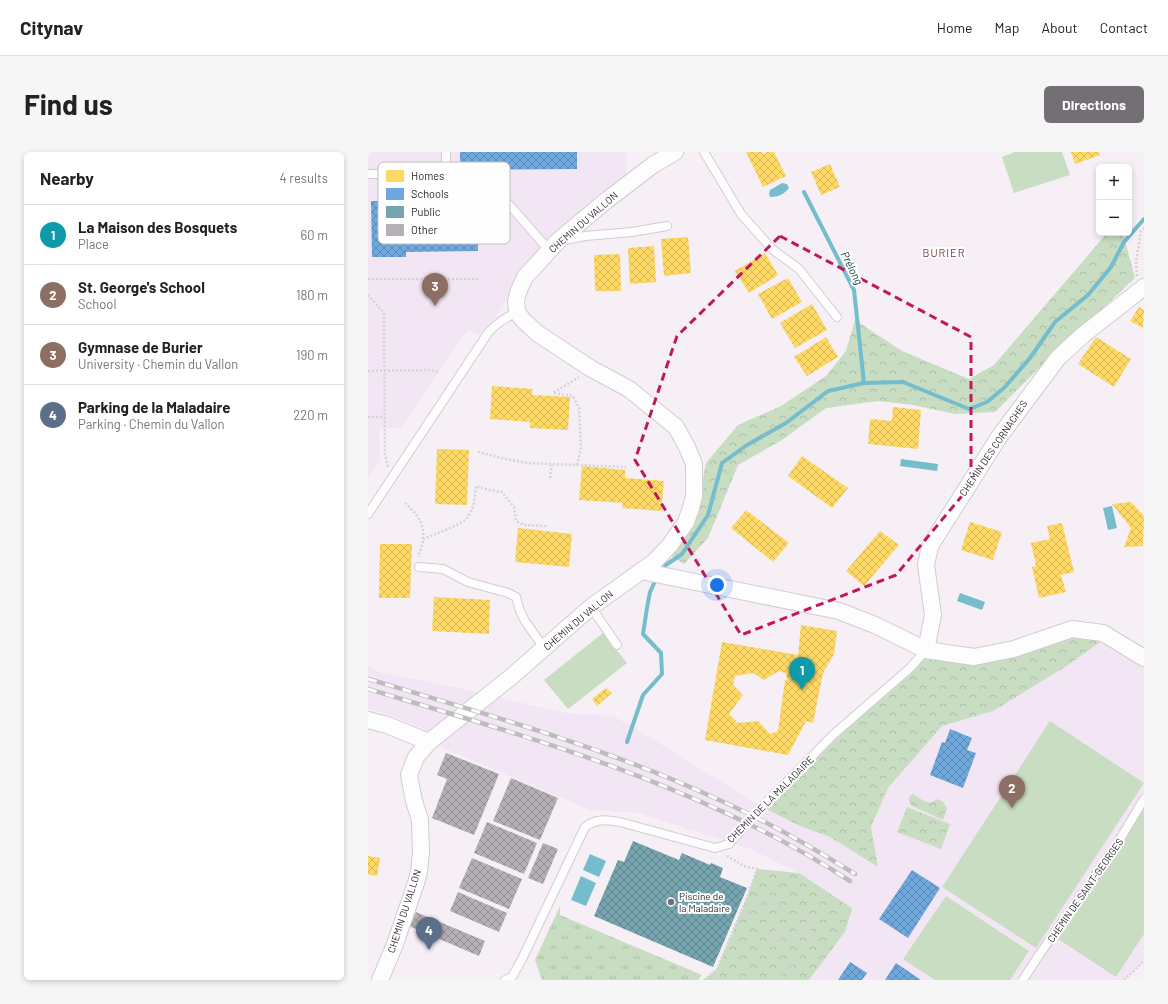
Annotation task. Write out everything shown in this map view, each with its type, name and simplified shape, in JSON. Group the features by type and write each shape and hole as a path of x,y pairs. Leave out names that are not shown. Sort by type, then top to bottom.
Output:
{"street":[{"name":"CHEMIN DU VALLON","path":"380,980 395,944 419,872 421,852 420,820 414,801 409,775 416,757 429,742 511,677 591,607 647,572 670,545 686,522 691,508 694,496 694,464 687,447 676,428 629,390 590,368 537,333 517,312 516,301 525,277 554,246 607,200 647,169 675,152"},
{"name":"CHEMIN DES CORNACHES","path":"926,650 933,615 926,565 930,546 999,437 1058,358 1083,335 1141,290"},
{"path":"647,572 839,610 875,625 926,650 974,657 1014,649 1072,629 1103,632 1144,658"},
{"path":"368,720 387,725 429,742"}],"lane":[{"path":"704,152 741,214 772,249 799,268 837,317"},
{"path":"510,203 554,246 585,236 632,232 667,226"},
{"path":"368,514 488,333 501,320 517,312"},
{"path":"418,564 443,569 468,582 508,593 516,597 525,621 544,648"},
{"path":"591,607 617,645"},
{"name":"CHEMIN DE LA MALADAIRE","path":"715,848 728,844 833,735 910,668 926,650"},
{"name":"CHEMIN DE SAINT-GEORGES","path":"1023,980 1116,846 1144,799"},
{"path":"505,980 512,977 522,960 585,827 590,823 597,820 620,822 715,848"}],"path":[{"path":"1141,290 1136,262 1141,231 1144,228"},
{"path":"368,279 478,279"},
{"path":"368,295 383,312 384,316 385,455 387,466 393,476"},
{"path":"577,466 580,448 579,408 573,396 552,393 576,379 590,368"},
{"path":"368,370 431,370 439,372"},
{"path":"368,417 385,417"},
{"path":"478,452 527,463 626,467"},
{"path":"550,478 552,464"},
{"path":"423,539 459,524 467,518 472,509 476,486 502,492 514,507 516,521 524,524 547,526"},
{"path":"405,503 415,512 423,529 423,539 418,564"},
{"path":"704,980 717,969 738,920 757,869 744,866 715,848"},
{"path":"738,920 771,896 778,889 776,930 772,948 777,940 806,928 812,919"},
{"path":"777,980 803,953 808,945 815,909"},
{"path":"1124,980 1144,961"}],"highlighted area":[{"path":"780,236 971,337 971,485 896,575 741,635 635,460 677,336"}],"shaded area":[{"path":"368,152 626,152 626,175 604,194 517,283 496,316 479,335 468,329 401,428 379,429 380,462 368,478"},
{"path":"1100,642 1144,663 1144,961 1124,980 809,980 845,932 852,908 799,873 750,849 638,813 590,810 429,742 423,728 368,709 368,666 379,672 460,688 565,713 613,716 762,807 800,826 830,837 877,866 871,827 888,788 942,726 993,711 1068,665"}],"green space":[{"path":"1015,152 1062,152 1070,175 1014,193 1002,157"},
{"path":"1104,236 1124,236 1135,278 1034,373 995,412 955,414 913,405 878,401 826,408 782,440 738,465 708,538 684,564 668,554 698,503 706,463 738,425 781,406 826,376 846,351 855,320 902,351 969,379 994,365"},
{"path":"603,633 627,663 568,709 544,680"},
{"path":"1103,633 1100,642 1068,665 993,711 942,726 888,788 871,827 878,867 830,837 800,826 762,807 926,650 974,657 1053,635"},
{"path":"1050,721 1144,783 1036,948 942,887"},
{"path":"912,794 931,803 937,799 943,802 947,808 943,820 912,806 909,802 909,797"},
{"path":"907,807 950,824 941,849 897,832"},
{"path":"1144,807 1144,934 1116,977 1058,939"},
{"path":"757,869 799,873 852,908 845,932 809,980 704,980 717,969 748,895"},
{"path":"946,896 1029,951 1010,980 935,980 903,959"},
{"path":"560,906 560,915 702,975 698,980 542,980 535,960"}],"water":[{"path":"782,183 787,184 789,188 781,195 770,197 770,190"},
{"path":"901,459 938,464 937,471 900,466"},
{"path":"1112,506 1117,528 1108,530 1103,508"},
{"path":"960,593 985,602 982,610 957,601"},
{"path":"590,854 606,861 599,877 583,870"},
{"path":"581,876 596,883 586,906 571,900"}],"building: Homes":[{"path":"746,152 762,152 763,154 767,152 774,152 786,176 763,187"},
{"path":"1071,152 1099,152 1100,155 1075,164"},
{"path":"830,164 840,187 821,195 811,172"},
{"path":"688,237 691,273 664,276 661,239"},
{"path":"654,246 656,282 630,284 628,248"},
{"path":"765,253 778,275 749,293 735,271"},
{"path":"620,254 621,291 595,291 594,255"},
{"path":"788,278 802,302 772,319 758,294"},
{"path":"812,304 827,330 795,348 780,323"},
{"path":"1139,307 1144,310 1143,328 1130,321"},
{"path":"826,337 838,357 807,376 794,357"},
{"path":"1096,337 1131,359 1114,387 1078,364"},
{"path":"492,386 533,389 532,395 570,397 568,430 530,428 530,422 490,419"},
{"path":"893,407 921,410 918,449 868,444 870,419 892,421"},
{"path":"437,449 469,450 467,505 435,504"},
{"path":"802,456 848,488 832,508 788,476"},
{"path":"582,466 625,470 625,478 664,481 661,511 622,508 623,503 579,500"},
{"path":"1131,502 1144,516 1143,546 1124,547 1131,528 1112,504"},
{"path":"746,510 789,543 773,562 731,528"},
{"path":"970,522 1002,532 993,560 961,550"},
{"path":"1062,523 1074,572 1061,575 1066,592 1039,598 1032,567 1036,566 1031,543 1050,539 1047,526"},
{"path":"518,528 572,534 569,567 515,562"},
{"path":"880,531 899,545 864,586 846,571"},
{"path":"380,544 412,544 410,598 379,598"},
{"path":"434,597 490,600 489,634 432,631"},
{"path":"801,625 837,631 834,654 823,673 813,723 806,721 788,755 705,740 722,642 798,655","holes":["779,671 786,673 787,680 785,680 778,731 770,734 758,721 738,723 729,714 743,695 733,685 735,676 753,673 764,680"]},
{"path":"606,688 612,693 597,706 592,699"},
{"path":"368,856 380,858 377,876 368,874"}],"building: Schools":[{"path":"460,152 577,152 577,169 510,170 510,162 460,162"},
{"path":"371,201 378,201 378,244 478,244 478,251 406,252 406,257 372,257"},
{"path":"950,729 972,738 967,750 976,753 963,788 930,775 942,742 945,743"},
{"path":"912,870 940,888 908,938 879,919"},
{"path":"850,962 867,973 862,980 838,980"},
{"path":"896,963 921,980 885,980"}],"building: Public":[{"name":"Piscine de la Maladaire","path":"633,841 679,860 682,853 710,865 711,863 723,868 720,877 747,888 713,967 594,916 618,860 624,862"}],"building: Other":[{"path":"446,753 499,774 474,835 432,818 447,779 437,775"},
{"path":"511,778 558,798 540,840 493,821"},
{"path":"487,822 537,843 524,874 474,853"},
{"path":"543,843 558,849 543,884 528,878"},
{"path":"472,858 522,879 509,909 459,888"},
{"path":"458,892 507,913 499,932 450,911"},
{"path":"416,912 485,941 479,956 409,926"}],"waterway":[{"name":"Prélong","path":"804,192 854,290 864,383"},
{"path":"660,571 660,569 682,554 708,515 722,463 747,445 786,423 828,391 864,383 903,382 969,409 987,402 1004,388 1030,358 1055,322 1088,295 1111,267 1124,242 1144,219"},
{"path":"627,742 643,695 662,674 661,653 643,634 650,592 657,577"}],"railway":[{"path":"368,679 588,747 675,780 735,807 770,825 855,874"},
{"path":"368,689 555,746 676,791 736,818 794,847 850,881"}],"place":[{"name":"Gymnase de Burier","path":"435,306"},
{"name":"La Maison des Bosquets","path":"802,690"},
{"name":"St. George's School","path":"1012,808"},
{"name":"Piscine de la Maladaire","path":"671,902"},
{"name":"Parking de la Maladaire","path":"429,950"}],"district":[{"name":"BURIER","path":"944,253"}]}
